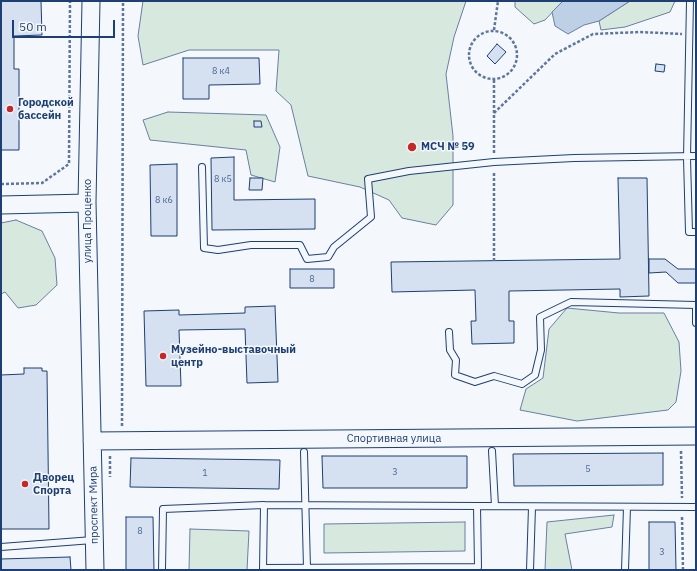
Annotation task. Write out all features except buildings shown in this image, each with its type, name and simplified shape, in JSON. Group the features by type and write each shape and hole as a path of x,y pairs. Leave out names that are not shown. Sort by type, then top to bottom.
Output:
{"street":[{"name":"улица Проценко","path":"91,1 87,203 92,441"},
{"path":"1,205 87,203"},
{"name":"Спортивная улица","path":"92,441 696,436"},
{"name":"проспект Мира","path":"92,441 95,570"}],"lane":[{"path":"690,1 687,158 689,232 696,232"},
{"path":"202,167 204,248 218,250 251,245 300,245 307,259 328,257 334,247 371,216 368,179 409,171 494,162 574,158 687,158 696,156"},
{"path":"449,332 450,350 456,360 455,375 475,382 494,376 522,384 535,375 541,350 540,317 571,302 637,302 696,306 696,323"},
{"path":"492,451 495,506"},
{"path":"304,452 307,568"},
{"path":"264,505 263,569 478,568 477,506"},
{"path":"162,570 163,509 264,505 696,508"},
{"path":"530,570 532,507"},
{"path":"625,570 627,507"},
{"path":"1,547 94,540"}],"path":[{"path":"1,184 42,183 69,164 70,1"},
{"path":"122,441 123,1"},
{"path":"494,30 498,1"},
{"path":"494,30 511,38 519,55 511,73 494,80 476,73 468,55 476,37 494,30"},
{"path":"494,113 555,54 593,34 640,32 689,34"}],"shaded area":[{"path":"143,1 466,1 454,37 446,74 453,136 453,205 436,225 402,218 389,200 360,187 308,176 291,105 276,91 279,50 189,50 143,65 138,36"},
{"path":"515,1 563,1 545,20 534,24 515,7"},
{"path":"630,1 675,1 670,12 625,27 601,30 599,21"},
{"path":"168,112 266,115 280,147 275,182 251,175 246,150 150,140 143,120"},
{"path":"16,220 42,231 55,258 57,285 36,305 18,308 5,292 1,294 1,223"},
{"path":"567,308 619,313 664,313 679,342 681,371 676,402 668,410 577,421 520,410 526,389 543,378 549,329"},
{"path":"614,515 612,527 565,534 572,570 545,570 547,522"},
{"path":"465,522 465,551 324,553 324,524"},
{"path":"190,529 249,531 247,570 189,570"}],"water":[{"path":"563,1 630,1 599,21 584,25 568,34 555,26 552,12"}],"place":[{"name":"Городской бассейн","path":"10,109"},
{"name":"МСЧ № 59","path":"412,147"},
{"name":"Музейно-выставочный центр","path":"163,356"},
{"name":"Дворец Спорта","path":"25,484"}]}
